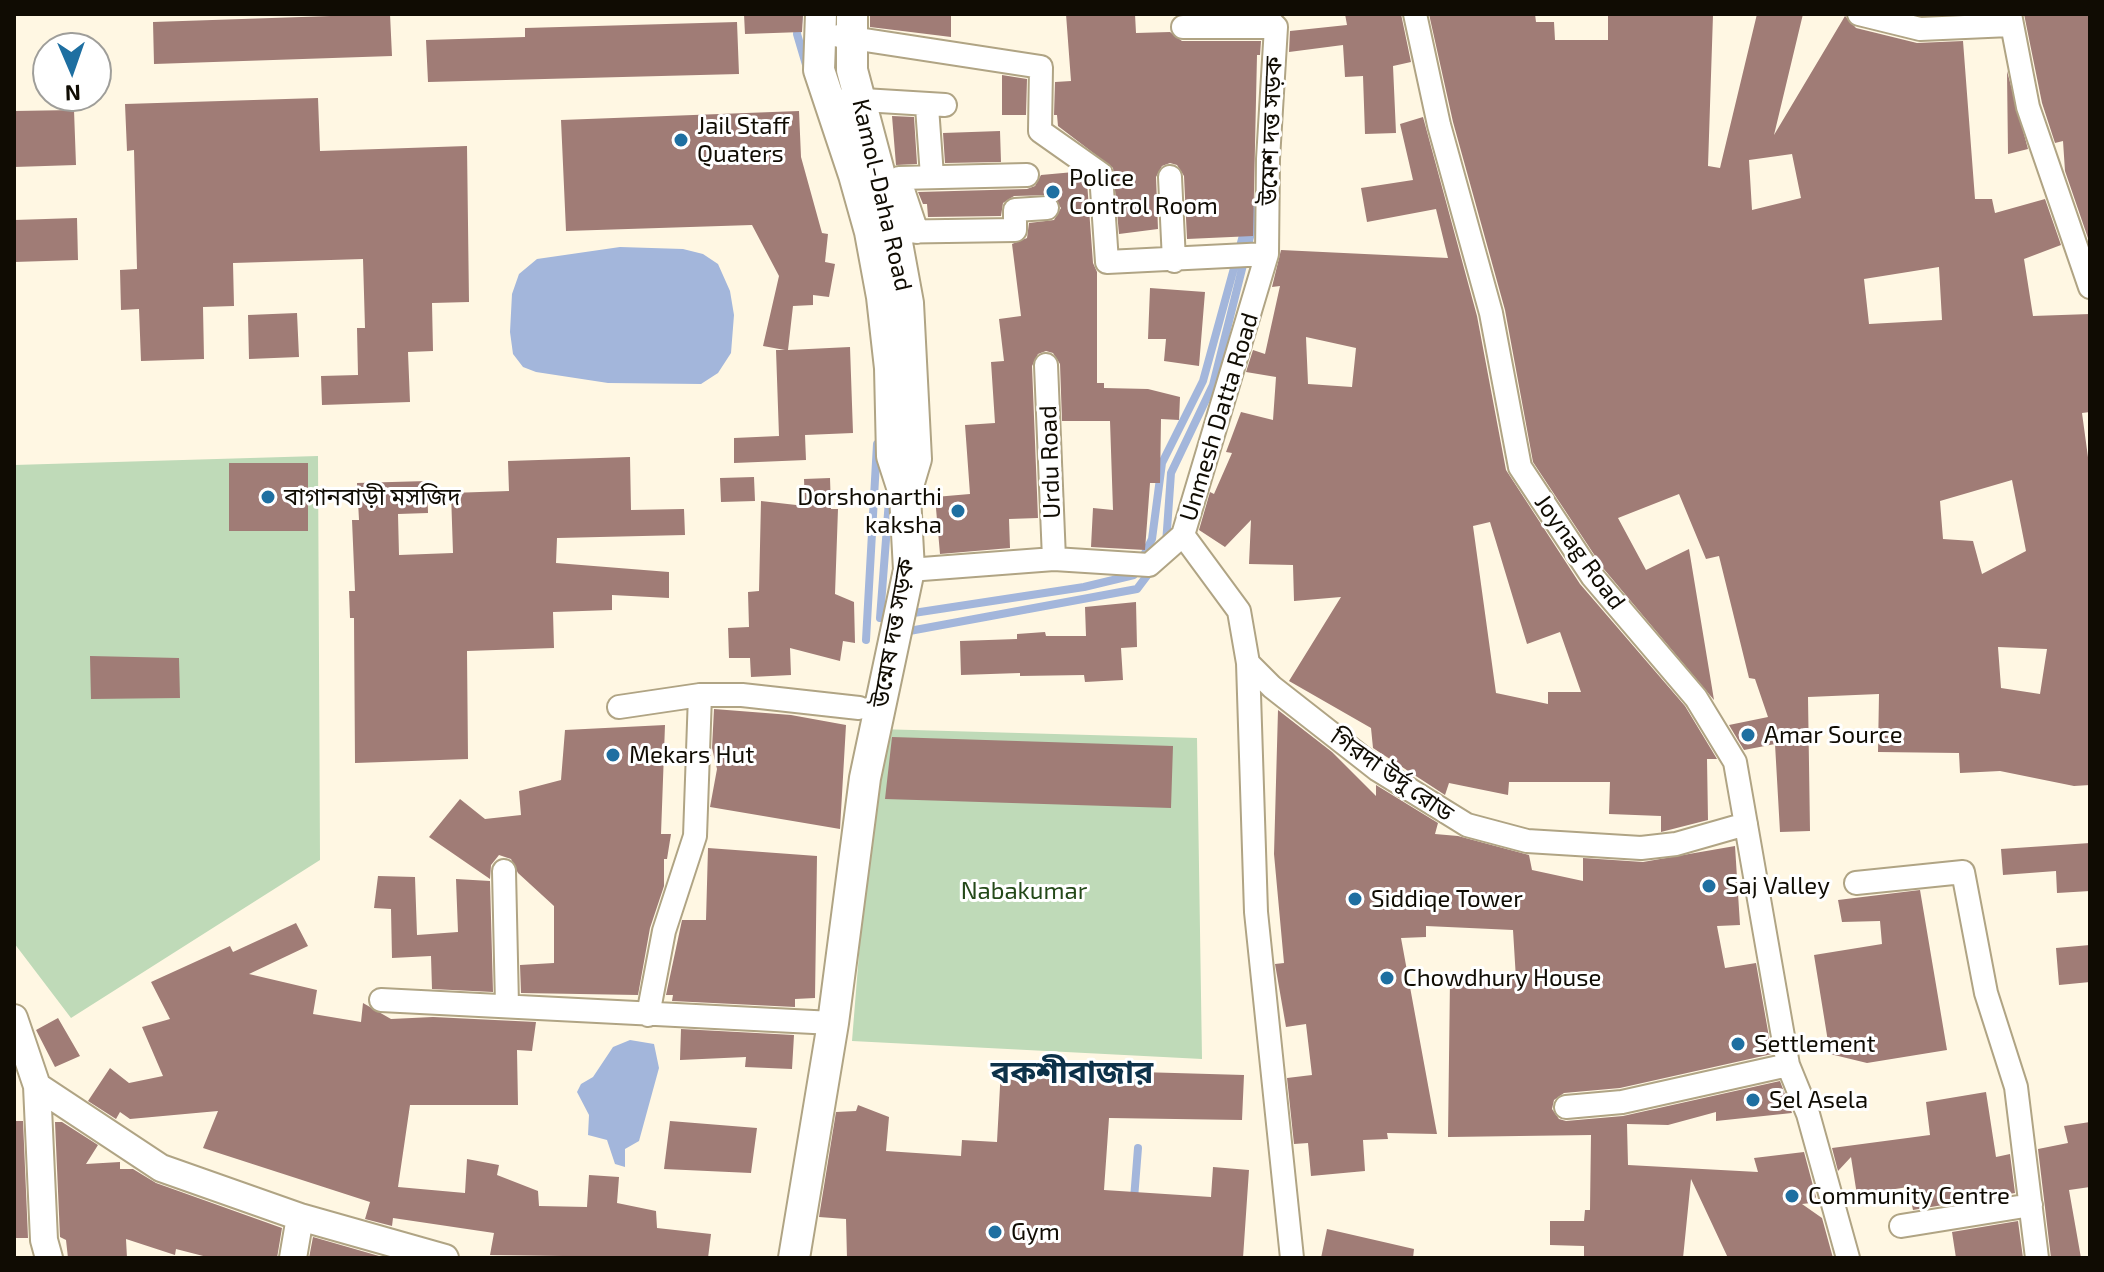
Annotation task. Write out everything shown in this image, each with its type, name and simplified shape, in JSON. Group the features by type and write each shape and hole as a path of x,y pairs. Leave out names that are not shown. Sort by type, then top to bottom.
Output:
{"main road":[{"name":"উন্মেষ দত্ত সড়ক","path":"794,1258 833,1023 865,778 909,570 905,496 892,456 890,368 894,232 822,83 820,24"},
{"name":"Kamol-Daha Road","path":"851,26 852,70 894,232"},
{"path":"822,83 852,70"}],"street":[{"name":"Joynag Road","path":"1415,14 1439,125 1491,313 1520,467 1592,576 1696,698 1735,762 1788,1065 1808,1114 1848,1258"},
{"path":"1859,14 1920,29 2010,20 2028,107 2090,287"},
{"path":"1183,27 1270,20"},
{"name":"উমেশ দত্ত সড়ক","path":"1267,254 1270,20"},
{"path":"820,24 851,26 1041,67 1040,131 1101,174 1107,262 1267,254"},
{"path":"822,83 859,100 936,106 932,176"},
{"path":"1027,175 899,178 894,232 1015,230 1015,210 1047,208"},
{"path":"1170,177 1174,261"},
{"name":"Unmesh Datta Road","path":"909,570 1054,559 1149,565 1183,535 1267,254"},
{"name":"Urdu Road","path":"1046,365 1054,559"},
{"path":"1183,535 1239,611 1248,663 1256,912 1292,1258"},
{"name":"গিরদা উর্দু রোড","path":"1248,663 1272,687 1378,770 1467,825 1527,841 1641,848 1676,844 1746,824"},
{"path":"648,1015 664,931 695,836 700,695"},
{"path":"619,707 700,695 742,695 859,708"},
{"path":"504,871 507,1005"},
{"path":"1856,883 1963,872 1986,993 2016,1087 2037,1258"},
{"path":"381,1000 833,1023"},
{"path":"15,1025 37,1086 44,1240 49,1258"},
{"path":"1566,1107 1622,1102 1788,1065"},
{"path":"37,1086 161,1168 300,1217 445,1258"},
{"path":"1901,1226 2031,1205"},
{"path":"293,1258 300,1217"}],"green space":[{"path":"318,456 320,860 71,1018 14,943 14,465"},
{"name":"Nabakumar","path":"877,729 1197,738 1202,1059 852,1041"}],"water":[{"path":"620,247 683,249 703,254 718,264 730,291 734,315 731,353 718,373 701,384 608,383 536,372 523,367 513,354 510,332 512,294 519,274 537,259"},
{"path":"630,1040 654,1044 659,1068 639,1141 625,1149 625,1167 615,1164 607,1140 588,1135 589,1115 577,1092 581,1084 593,1077 613,1047"}],"building":[{"path":"390,14 392,56 154,64 153,22"},
{"path":"744,14 803,14 802,32 745,34"},
{"path":"870,14 951,14 951,37 870,27"},
{"path":"1066,14 1135,14 1136,33 1170,32 1182,41 1261,41 1260,55 1257,55 1253,236 1187,239 1184,176 1177,165 1170,163 1162,166 1156,177 1158,229 1119,234 1113,168 1058,126 1057,115 1054,115 1055,82 1071,81"},
{"path":"1345,14 1401,14 1411,62 1393,66 1396,133 1365,134 1363,76 1345,77 1343,45 1289,52 1290,31 1347,25"},
{"path":"1429,14 1535,14 1536,22 1554,22 1555,40 1608,40 1608,14 1713,15 1708,166 1720,168 1757,14 1803,14 1774,135 1845,16 1856,28 1917,43 1963,41 1975,199 1992,199 1995,213 2045,199 2061,245 2024,259 2033,316 2090,314 2090,412 2082,413 2090,472 2090,785 2074,786 2000,771 1960,773 1959,753 1878,752 1879,694 1808,697 1810,831 1780,832 1775,744 1744,750 1729,725 1768,717 1755,679 1749,678 1719,556 1706,559 1679,494 1618,518 1646,570 1689,549 1714,700 1603,568 1533,462 1505,310 1453,122","holes":["1792,154 1801,198 1752,210 1749,160","1939,267 1942,320 1869,324 1864,279","2012,480 2026,551 1982,574 1973,541 1943,539 1940,501","1998,647 2047,649 2040,694 2001,688"]},
{"path":"2024,14 2090,14 2090,244 2065,171 2063,141 2055,143 2042,103"},
{"path":"737,22 739,74 428,82 426,40 525,37 525,28"},
{"path":"2007,71 2028,149 2008,154"},
{"path":"1002,75 1027,79 1026,115 1002,115"},
{"path":"318,98 320,151 467,146 469,302 432,303 433,351 408,352 410,402 322,405 321,376 358,375 357,328 365,328 363,259 233,263 234,306 203,307 204,359 141,361 139,309 121,310 120,270 137,269 134,150 127,151 125,104"},
{"path":"14,111 74,112 76,165 14,167"},
{"path":"799,111 801,157 822,233 828,234 825,262 835,264 829,297 813,295 813,305 793,306 788,350 850,347 853,433 805,435 806,460 734,463 734,438 779,436 776,350 785,350 763,346 779,276 752,225 566,231 561,120"},
{"path":"892,116 914,117 917,164 896,165"},
{"path":"1423,117 1477,316 1506,470 1580,584 1685,706 1717,759 1707,759 1708,820 1661,832 1661,816 1609,814 1610,782 1509,782 1508,795 1449,783 1445,795 1373,748 1371,728 1289,681 1341,597 1294,601 1293,565 1249,564 1251,520 1225,547 1199,530 1210,492 1214,494 1232,453 1226,452 1241,412 1273,420 1276,377 1246,372 1253,350 1265,354 1280,286 1272,287 1281,250 1448,258 1436,209 1367,222 1361,188 1413,180 1400,124","holes":["1306,337 1356,348 1352,387 1308,384","1490,522 1527,644 1560,632 1581,692 1548,692 1548,704 1496,693 1473,526"]},
{"path":"1000,131 1001,162 945,163 943,133"},
{"path":"1074,172 1087,182 1093,263 1097,272 1097,383 1104,383 1104,388 1148,389 1180,397 1179,420 1161,419 1160,483 1150,483 1145,550 1091,547 1093,508 1113,510 1110,421 1062,421 1060,364 1053,353 1046,351 1038,354 1032,366 1038,518 1009,519 1010,548 940,554 935,497 970,494 965,425 995,423 991,362 1004,361 999,319 1021,316 1012,244 1027,238 1029,223 1054,220 1061,208 1052,195 1014,196 1003,203 1001,216 928,217 927,204 923,204 918,192 1027,189 1035,186 1041,175"},
{"path":"77,218 78,260 14,262 14,220"},
{"path":"1150,288 1205,292 1199,366 1164,361 1166,339 1148,339"},
{"path":"297,313 299,357 249,359 248,315"},
{"path":"630,457 631,510 684,509 685,535 557,538 556,563 669,572 669,598 612,595 612,610 553,612 554,648 467,651 468,759 355,763 354,618 350,618 349,591 355,591 352,520 359,520 357,483 427,481 428,513 398,514 399,555 453,553 451,493 509,491 508,461"},
{"name":"বাগানবাড়ী মসজিদ","path":"229,463 308,463 308,531 229,531"},
{"path":"754,477 755,501 721,502 720,478"},
{"path":"830,478 831,509 838,509 835,594 854,602 855,643 843,641 840,661 790,648 791,675 751,677 750,658 729,658 728,628 749,627 748,592 759,591 761,501 805,506 804,479"},
{"path":"1136,602 1137,647 1121,648 1123,680 1085,682 1084,675 1020,676 1020,673 961,675 960,641 1017,639 1017,634 1045,632 1046,636 1086,636 1085,607"},
{"path":"90,656 179,658 180,698 91,699"},
{"path":"714,709 791,715 846,725 840,829 710,807 717,769 712,748"},
{"path":"1278,710 1332,752 1376,796 1376,785 1438,823 1435,834 1458,836 1529,855 1532,870 1583,881 1583,858 1643,862 1735,846 1740,925 1717,926 1725,968 1756,963 1772,1054 1620,1088 1564,1093 1554,1100 1552,1109 1559,1119 1566,1121 1623,1116 1780,1081 1792,1113 1716,1121 1716,1112 1668,1125 1627,1124 1628,1165 1758,1172 1754,1158 1804,1152 1816,1197 1811,1203 1802,1204 1822,1218 1833,1258 1728,1258 1691,1179 1683,1258 1584,1258 1584,1246 1550,1245 1550,1221 1584,1221 1585,1210 1590,1210 1591,1135 1448,1137 1450,979 1516,979 1513,930 1426,926 1426,937 1401,938 1437,1134 1387,1133 1388,1139 1363,1140 1365,1171 1311,1176 1308,1143 1294,1144 1287,1078 1312,1075 1306,1024 1286,1027 1275,964 1284,963 1274,854"},
{"path":"665,725 661,834 671,834 667,859 664,859 664,886 650,928 638,995 521,993 520,965 554,963 554,906 518,873 511,859 499,855 491,865 490,879 429,837 460,799 485,819 521,815 519,791 561,780 565,730"},
{"path":"892,737 1173,746 1171,808 885,799"},
{"path":"2090,843 2090,891 2057,893 2056,871 2003,875 2001,849"},
{"path":"708,848 817,856 815,998 795,999 795,1007 672,1001 673,995 666,995 682,920 706,920"},
{"path":"378,876 415,877 417,935 458,932 456,879 490,881 493,992 432,989 431,956 392,958 391,909 374,908"},
{"path":"1920,890 1947,1050 1867,1063 1830,1054 1814,955 1882,944 1880,921 1842,922 1838,900"},
{"path":"296,923 308,946 249,974 317,990 313,1014 361,1022 363,1003 391,1019 433,1017 536,1022 532,1051 517,1050 518,1105 410,1105 398,1187 465,1193 467,1159 499,1165 497,1175 538,1191 539,1206 587,1207 589,1175 619,1177 617,1203 656,1211 657,1228 711,1234 708,1258 490,1255 494,1233 393,1218 392,1226 365,1219 370,1202 203,1148 218,1111 130,1119 120,1112 116,1119 88,1101 110,1068 129,1083 163,1076 142,1027 170,1019 151,982 230,946 233,952"},
{"path":"2090,945 2090,982 2059,985 2056,948"},
{"path":"58,1018 80,1056 55,1067 36,1030"},
{"path":"681,1029 794,1035 792,1069 745,1067 746,1057 680,1060"},
{"path":"1001,1068 1244,1075 1242,1120 1109,1118 1104,1190 1211,1197 1213,1167 1249,1170 1243,1258 847,1258 846,1219 819,1217 836,1112 856,1111 858,1105 889,1117 886,1151 961,1156 962,1140 997,1142"},
{"path":"1986,1092 1996,1157 2010,1154 2015,1193 1913,1210 1908,1187 1857,1195 1851,1157 1838,1171 1832,1148 1930,1135 1926,1102"},
{"path":"14,1121 23,1121 28,1238 14,1238"},
{"path":"670,1121 757,1128 751,1173 664,1169"},
{"path":"55,1122 62,1122 98,1145 86,1164 120,1162 120,1169 133,1169 156,1183 282,1228 277,1258 211,1258 176,1249 175,1255 126,1239 127,1258 68,1258 66,1240 60,1237"},
{"path":"2090,1122 2090,1187 2069,1190 2081,1258 2051,1258 2038,1149 2068,1143 2064,1126"},
{"path":"2018,1221 2023,1258 1956,1258 1952,1232"},
{"path":"1327,1229 1414,1249 1413,1258 1321,1258"},
{"path":"313,1237 386,1258 309,1258"}],"waterway":[{"path":"799,14 797,34 807,68"},
{"path":"1166,544 1171,473 1213,385 1258,205"},
{"path":"907,614 1084,587 1134,575 1152,539 1162,463 1203,381 1245,228"},
{"path":"866,640 877,444"},
{"path":"890,487 880,618 894,616"},
{"path":"904,632 1137,589 1152,569"},
{"path":"1134,1199 1138,1148"}],"place":[{"name":"Jail Staff Quaters","path":"681,140"},
{"name":"Police Control Room","path":"1053,192"},
{"name":"বাগানবাড়ী মসজিদ","path":"268,497"},
{"name":"Dorshonarthi kaksha","path":"958,511"},
{"name":"Amar Source","path":"1748,735"},
{"name":"Mekars Hut","path":"613,755"},
{"name":"Saj Valley","path":"1709,886"},
{"name":"Siddiqe Tower","path":"1355,899"},
{"name":"Chowdhury House","path":"1387,978"},
{"name":"Settlement","path":"1738,1044"},
{"name":"Sel Asela","path":"1753,1100"},
{"name":"Community Centre","path":"1792,1196"},
{"name":"Gym","path":"995,1232"}],"district":[{"name":"বকশীবাজার","path":"1072,1072"}]}
